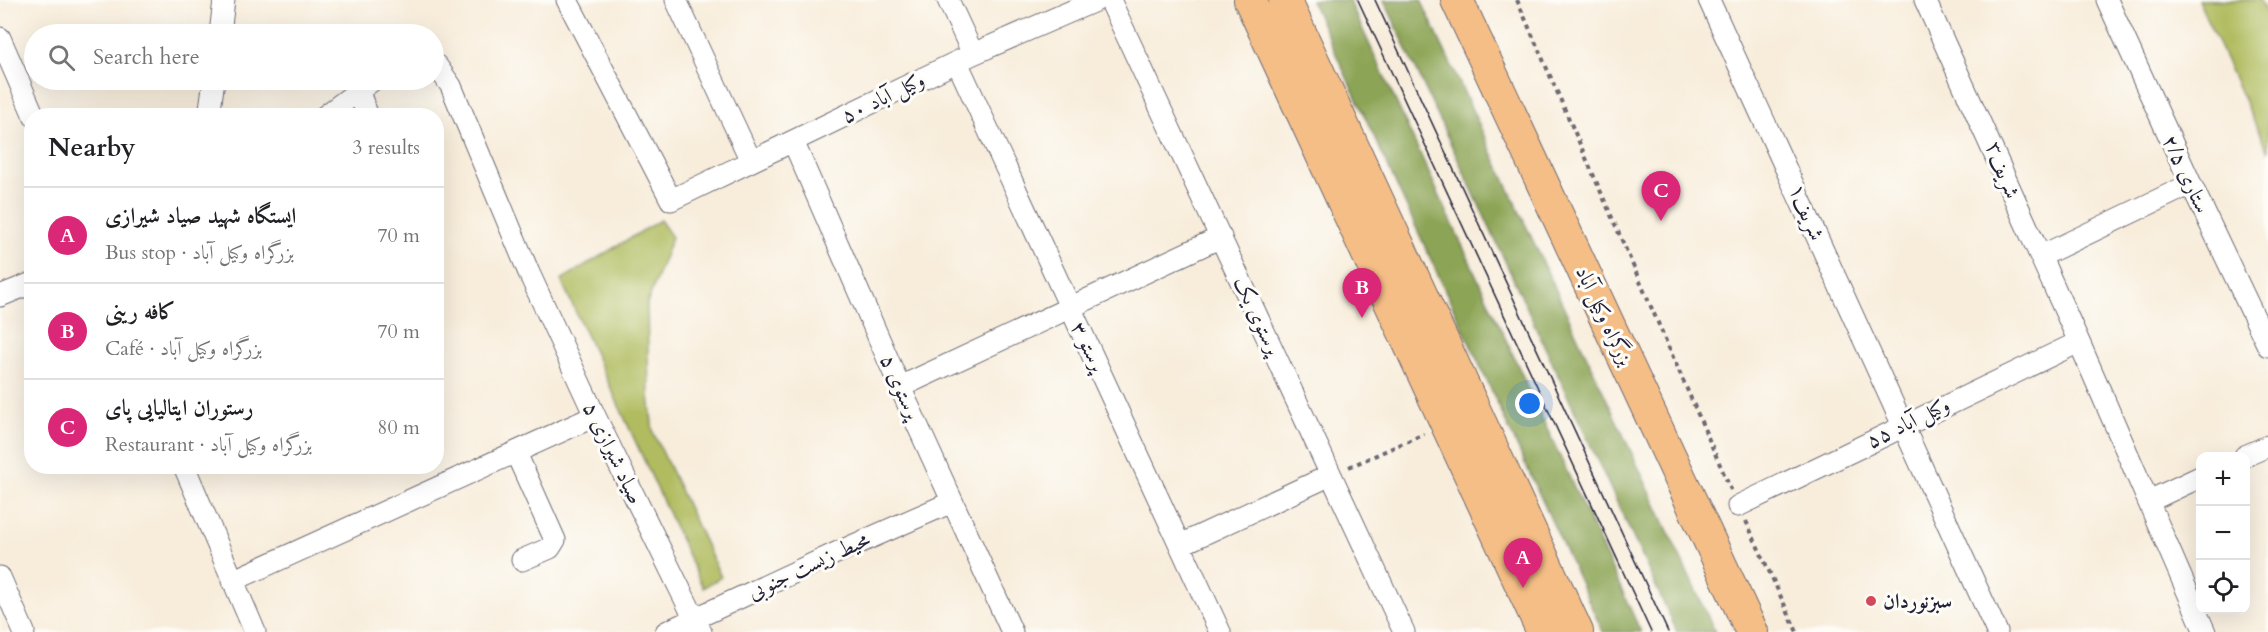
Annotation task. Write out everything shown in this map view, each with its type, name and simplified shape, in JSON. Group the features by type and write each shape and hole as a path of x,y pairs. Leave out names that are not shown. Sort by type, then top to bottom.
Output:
{"highway":[{"path":"1250,0 1543,632"},
{"path":"1285,0 1577,632"},
{"name":"بزرگراه وکیل آباد","path":"1457,0 1752,632"}],"street":[{"path":"221,24 224,0"},
{"name":"۵۰ وکیل آباد","path":"567,0 671,200 965,58 1097,0"},
{"path":"676,0 751,161"},
{"name":"پرستو ۳","path":"948,0 965,58 1070,307 1220,632"},
{"name":"پرستوی یک","path":"1110,0 1404,632"},
{"name":"شریف١","path":"1709,0 1997,632"},
{"name":"شریف٣","path":"1925,0 2041,256 2205,632"},
{"name":"ستاری ۲/۵","path":"2107,0 2268,346"},
{"path":"0,38 31,108"},
{"name":"صیاد شیرازی ۵","path":"444,76 451,86 529,273 595,417 698,625"},
{"path":"210,108 213,90"},
{"path":"335,108 359,90"},
{"path":"365,90 367,108"},
{"name":"پرستوی ۵","path":"794,141 900,387 1012,632"},
{"path":"2041,256 2191,184"},
{"path":"900,387 1221,237"},
{"path":"0,296 24,286"},
{"name":"۵۵ وکیل آباد","path":"1738,506 2079,342"},
{"path":"232,581 595,417"},
{"path":"2250,454 2268,446"},
{"path":"516,453 555,540 550,548 522,560"},
{"path":"187,474 255,632"},
{"path":"1180,545 1331,475"},
{"path":"2149,501 2196,479"},
{"name":"محیط زیست جنوبی","path":"666,632 698,625 836,553 952,502"},
{"path":"0,577 24,632"}],"path":[{"path":"1517,0 1738,506 1797,632"},
{"path":"1331,475 1446,424"}],"green space":[{"path":"1311,0 1349,0 1641,632 1603,632"},
{"path":"1384,0 1421,0 1715,632 1677,632"},
{"path":"2198,0 2260,0 2268,17 2268,152"},
{"path":"660,220 672,237 647,304 649,395 653,432 721,577 703,588 561,280"}],"tram line":[{"path":"1358,0 1651,632"},
{"path":"1375,0 1668,632"}],"place":[{"name":"رستوران ایتالیایی پای","path":"1661,221"},
{"name":"کافه رینی","path":"1362,318"},
{"name":"ایستگاه شهید صیاد شیرازی","path":"1523,588"},
{"name":"سبزنوردان","path":"1871,601"}]}
